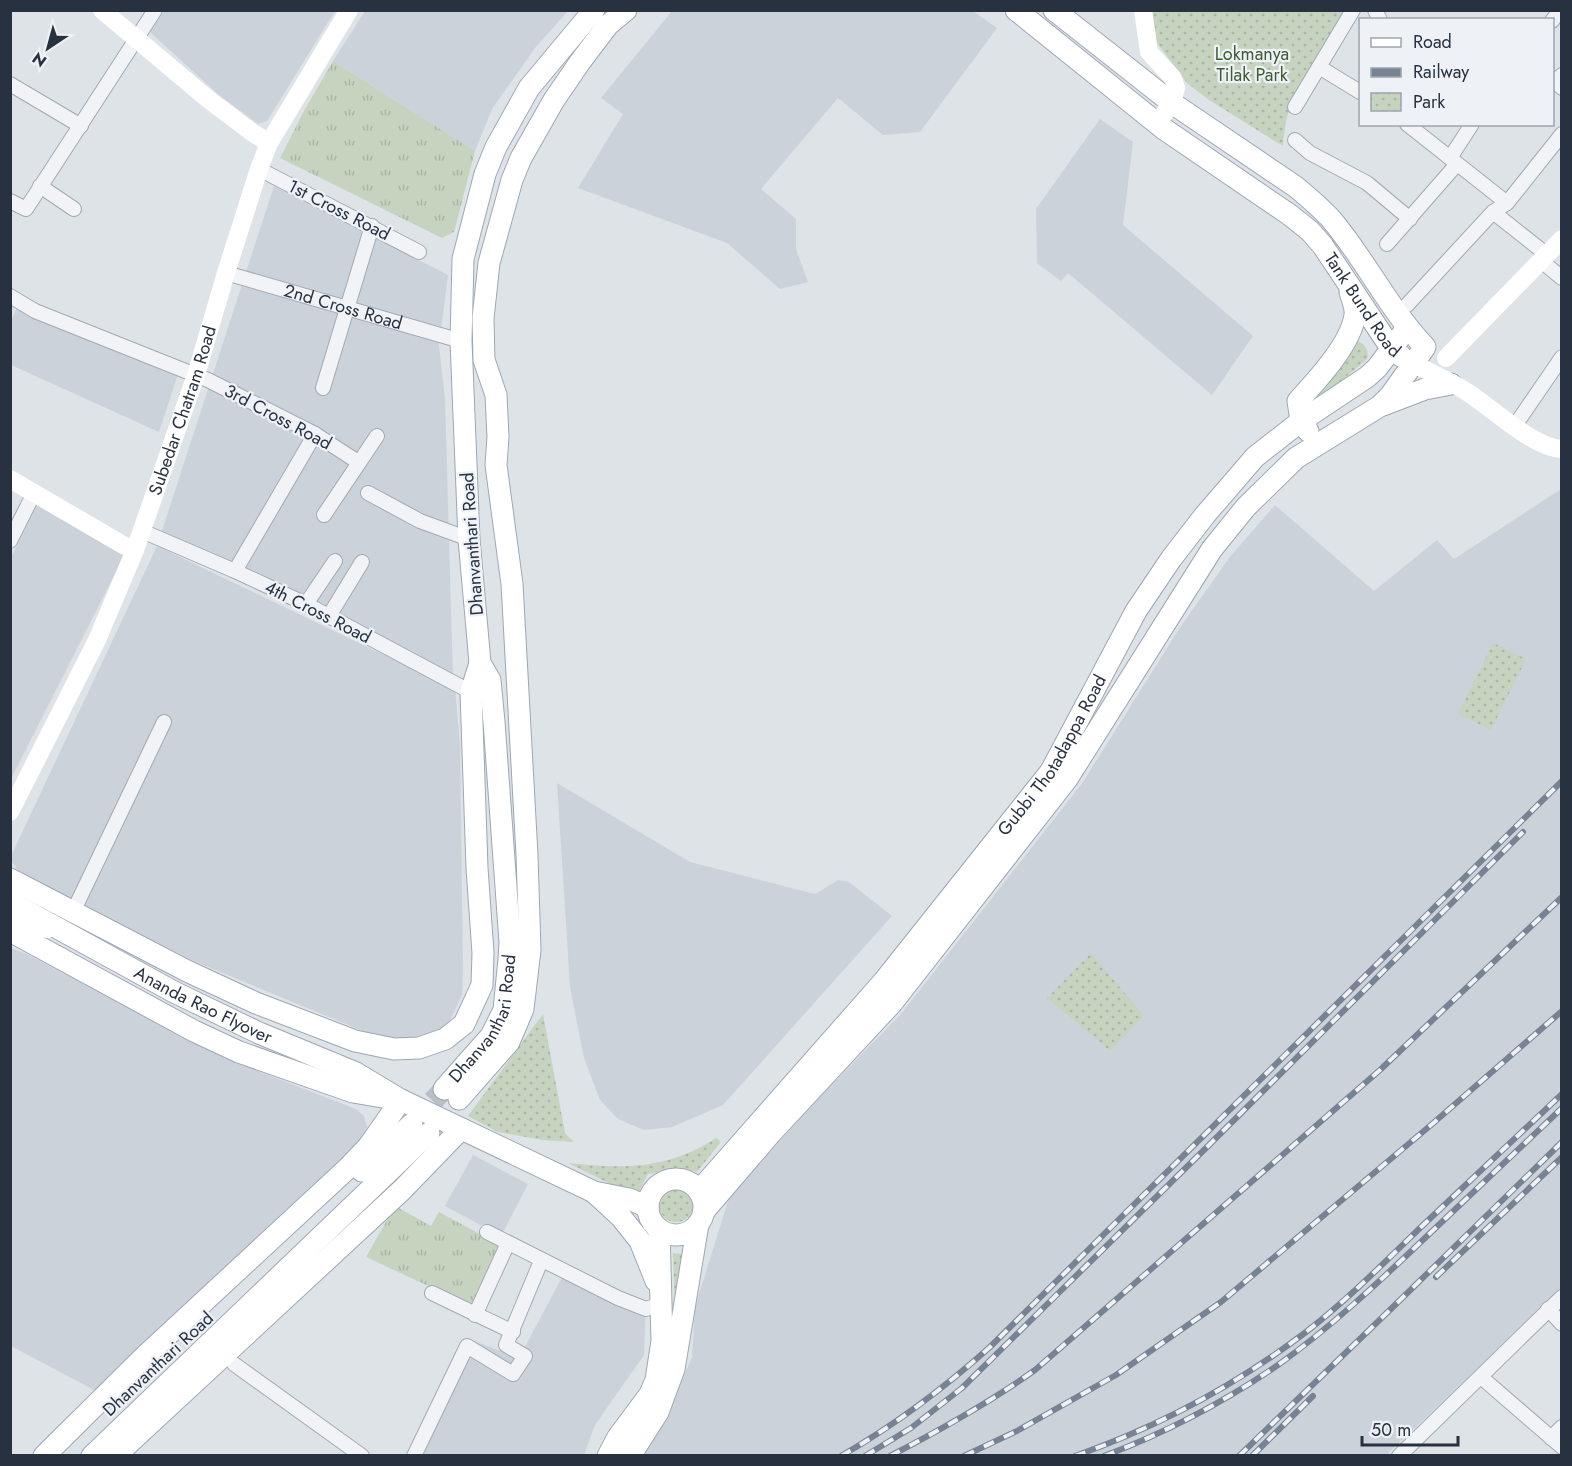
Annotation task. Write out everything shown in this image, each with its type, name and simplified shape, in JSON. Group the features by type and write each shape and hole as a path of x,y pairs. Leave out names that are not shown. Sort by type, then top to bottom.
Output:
{"main road":[{"name":"Dhanvanthari Road","path":"594,10 529,88 496,147 486,174 463,259 461,341 469,539 480,663 490,680 481,694 510,942 504,1010 491,1036 451,1094 509,1042 523,1009 530,950 527,855 512,596 496,465 496,408 484,360 483,318 489,263 512,180 521,158 554,100 608,25 626,10"},
{"name":"Tank Bund Road","path":"1016,10 1157,123 1310,231 1347,280 1392,348 1418,355"},
{"name":"Tank Bund Road","path":"1054,10 1172,103 1315,203 1343,234 1407,328 1418,355"},
{"path":"1318,444 1301,421 1298,401 1340,348 1354,318 1355,312 1347,280"},
{"name":"Gubbi Thotadappa Road","path":"701,1208 1051,771 1136,611 1186,538 1255,457 1301,421 1368,377 1407,328"},
{"name":"Gubbi Thotadappa Road","path":"701,1208 892,1003 1067,779 1212,549 1246,507 1296,458 1380,406 1390,396 1418,355"},
{"path":"1380,406 1425,389 1460,388"},
{"path":"464,406 496,408"},
{"path":"10,879 187,971 256,1003 355,1041 394,1049 419,1048 446,1040 464,1024 482,985 483,953 477,868 481,694"},
{"name":"Ananda Rao Flyover","path":"10,902 174,992 266,1036 356,1073 414,1116"},
{"path":"12,929 194,1031 239,1053 414,1116 461,1129 594,1192 629,1199 648,1208"},
{"path":"266,1036 274,1031 287,1029 367,1055 383,1054 394,1049"},
{"name":"Dhanvanthari Road","path":"61,1455 414,1116"},
{"name":"Dhanvanthari Road","path":"92,1455 414,1116"},
{"path":"44,1455 144,1357 368,1147 414,1116"},
{"path":"115,1455 402,1190 461,1129"},
{"path":"630,1455 665,1398 678,1352 683,1308 701,1208 695,1186 680,1179 670,1179 661,1183 654,1190 648,1208 650,1216 659,1229 667,1233 684,1234 692,1230 701,1208"},
{"path":"594,1192 621,1217 640,1241 661,1307"},
{"path":"608,1455 618,1437 645,1401 656,1380 662,1341 659,1229"}],"street":[{"path":"102,10 253,133 269,143"},
{"path":"10,201 26,209 155,10"},
{"name":"Subedar Chatram Road","path":"10,812 97,640 135,550 196,375 226,273 269,143 349,10"},
{"path":"1143,10 1149,52 1173,78 1176,88 1172,103 1157,123"},
{"path":"1295,107 1353,10"},
{"path":"1319,67 1359,91"},
{"path":"10,84 81,126"},
{"path":"1409,126 1507,203"},
{"path":"1387,244 1410,219 1453,161 1470,126"},
{"path":"1407,305 1493,212 1507,203 1562,134"},
{"path":"1295,140 1310,153 1367,183 1410,219"},
{"name":"1st Cross Road","path":"259,169 419,252"},
{"path":"40,186 74,209"},
{"path":"1493,212 1543,257 1562,278"},
{"path":"323,388 372,226"},
{"path":"1418,355 1446,357 1562,239"},
{"name":"2nd Cross Road","path":"226,273 461,341"},
{"name":"3rd Cross Road","path":"10,296 34,311 196,375 315,434 358,462"},
{"path":"1418,355 1514,427 1553,449 1562,449"},
{"path":"1446,357 1459,375 1460,388"},
{"path":"1514,427 1562,357"},
{"path":"235,571 315,434"},
{"path":"324,514 377,436"},
{"path":"10,479 135,550"},
{"path":"10,541 34,493"},
{"path":"369,493 420,520 469,539"},
{"name":"4th Cross Road","path":"142,531 306,604 481,694"},
{"path":"306,604 335,561"},
{"path":"329,616 362,562"},
{"path":"73,912 164,722"},
{"path":"12,929 74,939"},
{"path":"487,1232 618,1298 646,1309 661,1307"},
{"path":"475,1314 507,1243"},
{"path":"414,1455 467,1346 513,1374 525,1356 506,1345 542,1261"},
{"path":"432,1293 513,1332"},
{"path":"1399,1455 1562,1297"},
{"path":"1548,1309 1562,1324"},
{"path":"234,1364 362,1455"},
{"path":"1481,1377 1556,1442 1562,1427"}],"shaded area":[{"path":"164,11 335,11 267,121 258,124 219,95 150,32"},
{"path":"365,11 568,11 535,48 492,109 475,151 333,61"},
{"path":"672,11 973,11 997,28 920,132 883,135 838,98 761,189 796,219 796,249 808,282 780,289 727,243 578,188 623,114 601,98"},
{"path":"1100,119 1133,142 1123,225 1253,336 1212,395 1068,273 1061,281 1037,263 1036,209"},
{"path":"274,186 448,275 439,345 445,400 453,678 160,537"},
{"path":"18,306 178,374 159,432 11,365 11,320"},
{"path":"1561,489 1561,1290 1386,1455 640,1456 665,1418 692,1357 695,1307 729,1198 812,1105 901,1014 1083,782 1179,629 1229,558 1275,505 1374,591 1437,540 1454,559"},
{"path":"39,500 127,550 11,779 11,558"},
{"path":"157,546 455,689 460,744 463,969 462,995 446,1029 414,1041 370,1034 194,961 21,874 11,861 11,856"},
{"path":"557,783 690,862 815,894 838,880 849,882 892,916 723,1105 672,1127 644,1130 618,1119 600,1100 584,1058 570,987"},
{"path":"10,948 27,954 227,1059 356,1109 364,1116 367,1127 364,1140 96,1391 11,1346"},
{"path":"473,1155 528,1184 501,1236 445,1206"},
{"path":"567,1268 646,1301 644,1355 595,1425 584,1455 421,1456 474,1341 519,1358"}],"green space":[{"name":"Lokmanya Tilak Park","path":"1152,11 1344,11 1316,65 1293,102 1286,120 1283,146 1209,100 1187,83 1157,43"},
{"path":"333,61 475,151 454,232 442,238 280,158"},
{"path":"1355,341 1366,347 1367,359 1326,394 1309,400"},
{"path":"1493,643 1526,659 1491,730 1458,714"},
{"path":"1091,953 1144,1016 1110,1051 1047,998"},
{"path":"543,1014 565,1133 574,1142 543,1140 498,1132 468,1116"},
{"path":"716,1138 720,1143 697,1172 678,1168 648,1174 636,1197 568,1163 626,1166 662,1162 698,1149"},
{"path":"676,1188 688,1193 693,1205 688,1217 676,1222 664,1217 659,1205 664,1193"},
{"path":"395,1206 431,1226 439,1212 500,1245 471,1306 366,1257"},
{"path":"673,1253 684,1254 675,1315"}],"tunnel":[{"path":"412,1124 444,1089"}],"railway":[{"path":"841,1456 918,1406 990,1347 1562,781"},
{"path":"865,1456 911,1428 962,1388 1523,832"},
{"path":"890,1456 964,1416 1035,1370 1380,1070 1562,897"},
{"path":"964,1456 1017,1431 1116,1375 1221,1302 1562,1011"},
{"path":"1075,1456 1136,1432 1195,1403 1252,1370 1306,1332 1364,1282 1562,1094"},
{"path":"1104,1456 1172,1427 1215,1404 1258,1379 1298,1350 1336,1320 1562,1108"},
{"path":"1239,1456 1562,1142"},
{"path":"1436,1277 1562,1157"},
{"path":"1252,1456 1313,1396"}]}
